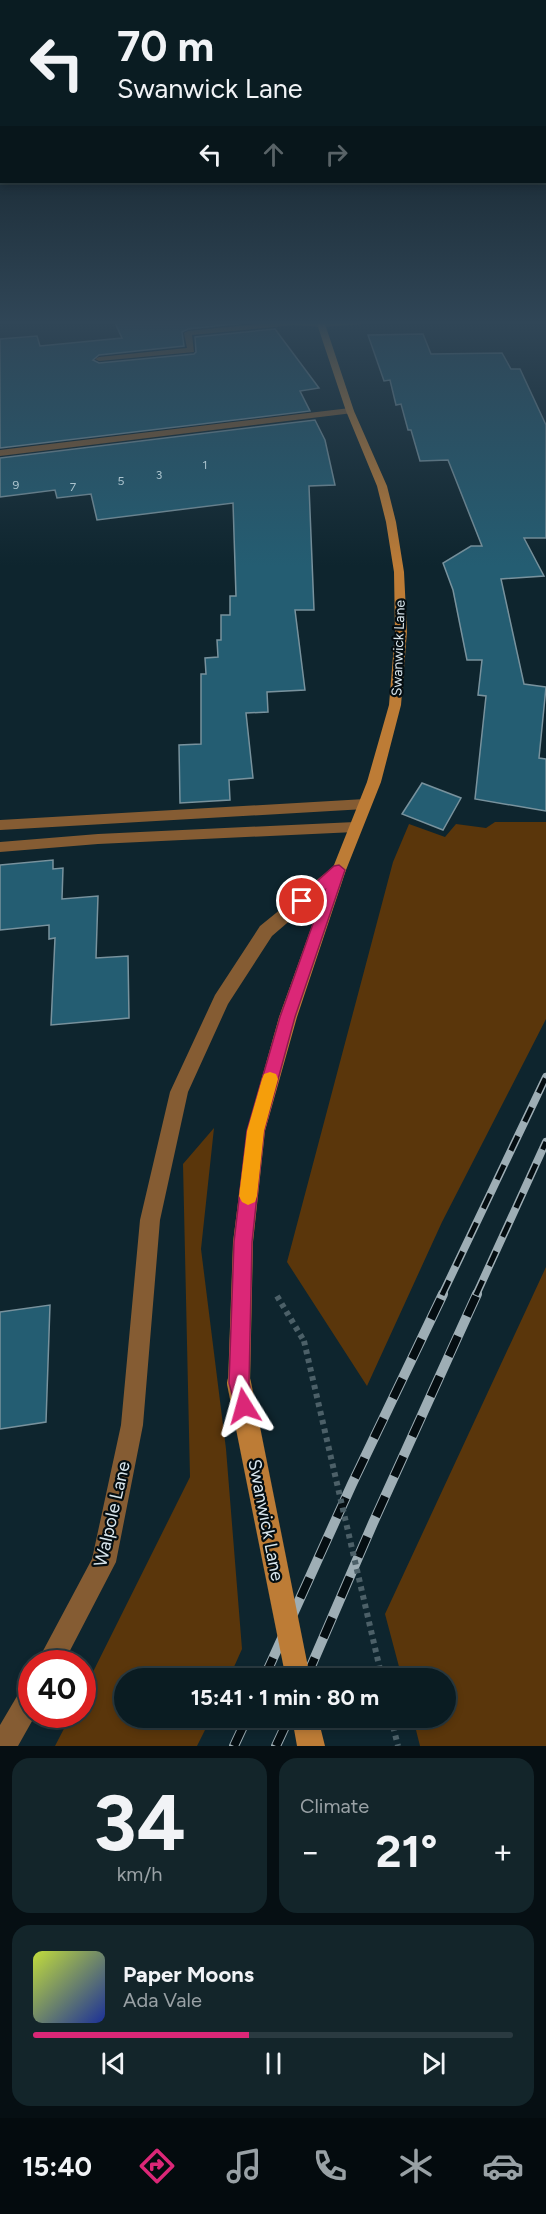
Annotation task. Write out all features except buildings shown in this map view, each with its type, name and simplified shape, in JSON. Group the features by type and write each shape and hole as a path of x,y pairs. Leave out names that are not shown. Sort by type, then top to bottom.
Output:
{"street":[{"name":"Swanwick Lane","path":"296,1668 239,1383 243,1242 256,1131 288,1017 339,870 374,782 395,705 401,632 400,592 391,522 382,486 347,402"},
{"path":"0,453 350,411"},
{"path":"0,825 365,804"},
{"path":"0,847 98,839 356,827"},
{"name":"Swanwick Lane","path":"132,1425 150,1220 179,1092 221,1000 266,932 339,870"},
{"name":"Walpole Lane","path":"57,1650 104,1562 132,1425"},
{"path":"3,1746 18,1720"},
{"path":"307,1728 311,1746"}],"path":[{"path":"304,1341 380,1668"},
{"path":"394,1728 398,1746"}],"shaded area":[{"path":"495,822 546,822 546,1019 442,1222 367,1386 287,1262 393,862 409,824 445,837 456,824 486,828"},
{"path":"214,1128 201,1249 226,1449 242,1649 233,1668 114,1668 114,1728 206,1728 197,1746 55,1746 64,1728 96,1728 96,1666 190,1477 183,1164"},
{"path":"546,1267 546,1746 420,1746 416,1728 456,1728 456,1668 399,1668 385,1614"}],"railway":[{"path":"442,1295 546,1077"},
{"path":"476,1295 546,1142"},
{"path":"269,1668 352,1484 443,1294"},
{"path":"310,1668 477,1294"},
{"path":"234,1746 242,1728"},
{"path":"276,1746 284,1728"}],"slow traffic":[{"path":"248,1196 256,1131 270,1079"}],"route":[{"path":"244,1406 239,1383 243,1242 256,1131 288,1017 339,870 302,901"}]}
